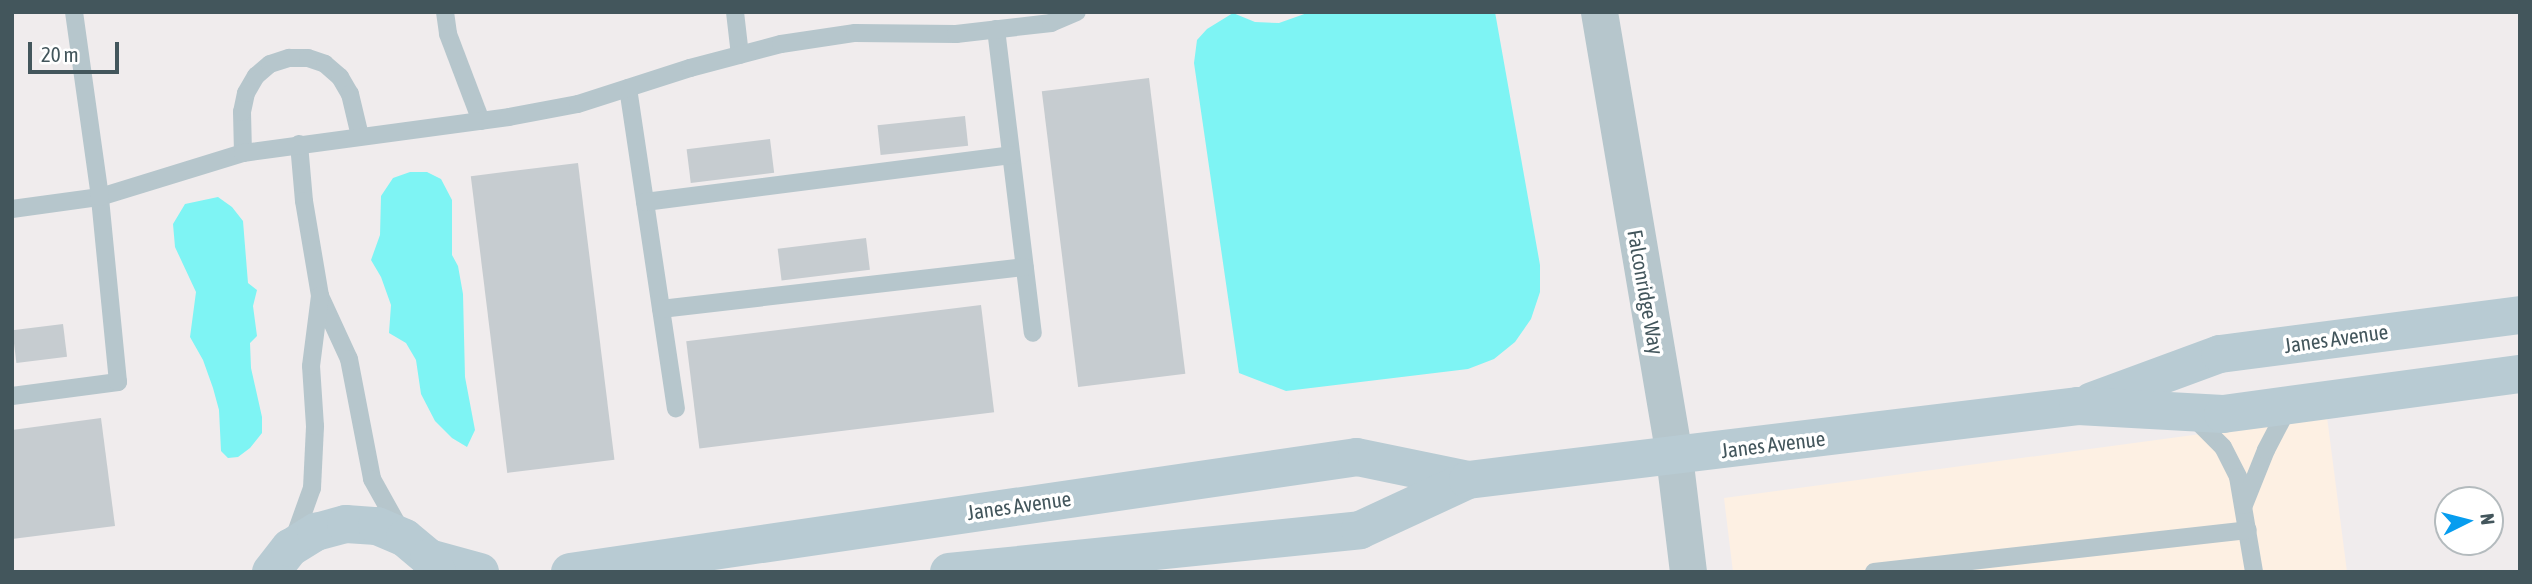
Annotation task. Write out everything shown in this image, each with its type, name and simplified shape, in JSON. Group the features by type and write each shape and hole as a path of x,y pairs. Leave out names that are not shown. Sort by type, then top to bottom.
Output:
{"street":[{"name":"Falconridge Way","path":"1599,12 1674,456 1688,572"},
{"name":"Janes Avenue","path":"2078,406 2220,354 2520,315"},
{"name":"Janes Avenue","path":"949,572 1360,530 1468,480 2078,406 2223,414 2520,374"},
{"name":"Janes Avenue","path":"570,572 1357,457 1468,480"},
{"path":"280,560 316,531 346,524 377,526 424,556 480,572"}],"lane":[{"path":"12,396 118,382 100,197 74,12"},
{"path":"445,12 447,34 481,121"},
{"path":"735,12 740,55"},
{"path":"12,209 100,197 243,153 481,121 578,104 781,44 855,33 956,34 1051,23 1077,12"},
{"path":"996,29 1033,332"},
{"path":"243,153 242,112 246,93 256,76 271,64 289,58 307,58 326,64 340,77 350,93 360,136"},
{"path":"628,88 676,408"},
{"path":"299,144 304,201 320,296 349,359 372,480 424,556"},
{"path":"645,202 1012,155"},
{"path":"661,309 1025,267"},
{"path":"280,560 312,488 315,426 311,366 320,296"},
{"path":"2244,505 2289,405"},
{"path":"2188,412 2223,447 2238,477 2254,572"},
{"path":"1874,572 2248,530"}],"shaded area":[{"path":"2327,417 2347,572 1733,572 1724,498"}],"water":[{"path":"1310,12 1495,12 1540,265 1540,292 1531,319 1515,342 1494,359 1468,369 1286,391 1239,373 1194,63 1197,40 1207,29 1233,13 1255,22 1279,23"},
{"path":"410,172 427,172 441,179 452,200 452,255 458,266 463,294 465,377 475,430 467,447 452,438 435,421 421,394 416,360 406,343 389,333 391,305 381,277 371,260 380,235 381,196 393,178"},
{"path":"218,197 232,207 243,221 248,283 257,290 253,306 257,336 250,343 251,368 262,417 262,433 250,448 238,457 228,458 221,451 219,410 213,388 203,360 190,337 196,292 175,247 173,224 185,204"}],"building":[{"path":"1149,78 1185,374 1078,387 1042,91"},
{"path":"965,116 968,146 881,155 877,125"},
{"path":"770,139 774,173 691,183 687,149"},
{"path":"578,163 614,460 507,473 471,176"},
{"path":"866,238 870,270 782,281 778,249"},
{"path":"981,305 994,412 699,448 686,341"},
{"path":"63,324 67,357 16,363 12,330"},
{"path":"101,418 115,526 12,539 12,430"}]}
